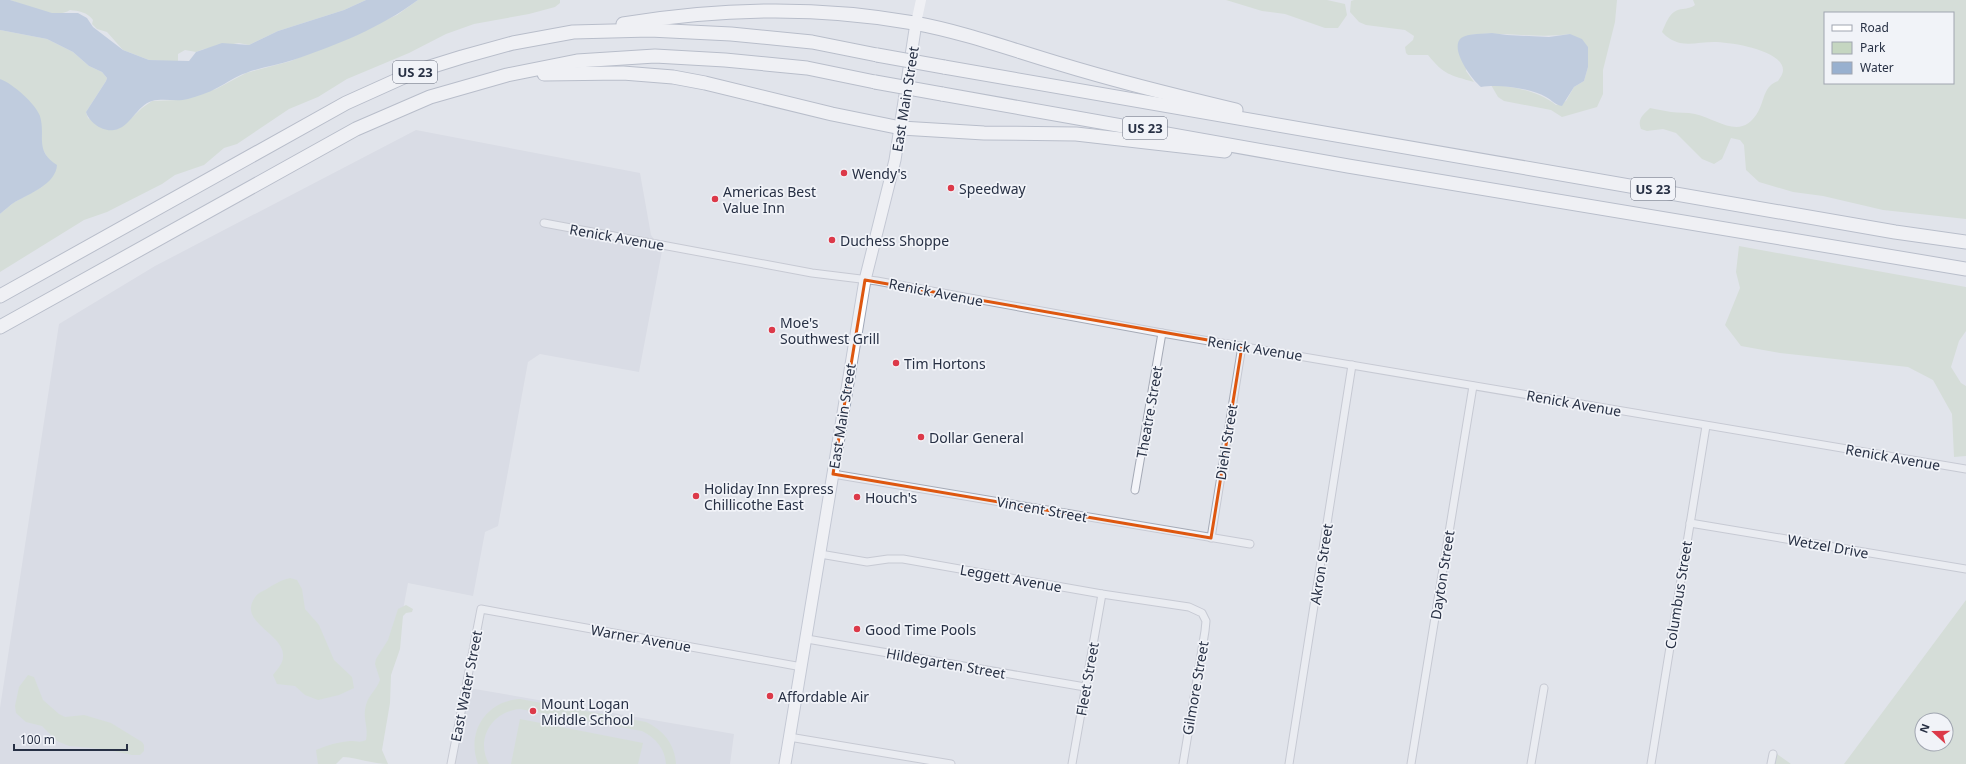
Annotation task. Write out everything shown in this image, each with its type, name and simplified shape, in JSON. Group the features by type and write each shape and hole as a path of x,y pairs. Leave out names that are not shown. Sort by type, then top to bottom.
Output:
{"highway":[{"path":"573,32 672,16 766,12 832,13 916,23 1182,97 1339,135"},
{"name":"US 23","path":"1,295 346,103 417,71 513,43 573,32 650,30 731,34 812,42 944,67 1895,232 1966,242"},
{"name":"US 23","path":"4,325 356,129 430,97 507,75 577,61 655,56 725,60 807,68 875,82 1348,166 1966,270"},
{"path":"507,75 623,73 673,77 705,82 832,114 901,128 984,133 1076,134 1348,166"}],"main road":[{"name":"East Main Street","path":"785,764 807,639 865,280 901,128 916,23"}],"street":[{"path":"916,23 921,0"},
{"name":"Renick Avenue","path":"544,223 812,273 865,280 1162,334 1352,364 1706,426 1966,469"},
{"name":"Theatre Street","path":"1135,490 1162,334"},
{"name":"Diehl Street","path":"1211,538 1242,346"},
{"name":"Akron Street","path":"1289,764 1352,364"},
{"name":"Dayton Street","path":"1411,764 1473,386"},
{"name":"Columbus Street","path":"1651,764 1706,426"},
{"name":"Vincent Street","path":"833,474 1250,544"},
{"name":"Wetzel Drive","path":"1690,523 1966,569"},
{"name":"Leggett Avenue","path":"820,554 867,562 888,559 903,560 1102,594 1189,607 1202,613"},
{"name":"Fleet Street","path":"1072,764 1102,594"},
{"name":"Warner Avenue","path":"481,609 802,667"},
{"name":"East Water Street","path":"450,764 481,609"},
{"name":"Gilmore Street","path":"1182,764 1205,631 1206,621 1202,613"},
{"name":"Hildegarten Street","path":"807,639 1085,687"},
{"path":"1531,764 1544,688"},
{"path":"789,736 951,764"},
{"path":"1771,764 1772,754"}],"highlighted area":[{"path":"865,280 1242,346 1211,538 833,474"}],"shaded area":[{"path":"416,130 640,173 651,235 662,251 639,372 540,354 528,362 498,526 485,532 473,596 408,583 376,755 331,749 328,764 0,764 0,708 59,324 155,266"},
{"name":"Mount Logan Middle School","path":"469,688 734,734 730,764 455,764"}],"green space":[{"path":"10,0 366,0 344,10 278,31 249,45 239,43 204,49 196,52 185,50 178,54 178,62 149,60 123,50 107,32 97,29 92,24 93,20 83,12 70,10 64,13 49,13"},
{"path":"418,0 560,0 560,3 555,7 529,14 474,24 446,34 409,53 347,79 318,97 289,109 237,144 224,148 204,165 175,175 162,184 107,212 84,220 0,272 0,214 13,203 42,187 49,160 42,148 40,117 0,79 0,30 47,39 73,52 89,66 102,72 107,78 106,81 86,112 88,118 104,129 124,125 152,101 178,100 216,89 246,73 291,61 397,15"},
{"path":"1226,0 1327,0 1345,4 1347,15 1338,28 1325,28 1285,14 1262,11"},
{"path":"1617,0 1615,22 1603,70 1603,94 1597,107 1562,117 1551,110 1504,101 1498,97 1491,85 1525,90 1541,96 1556,105 1566,101 1574,87 1584,81 1588,67 1570,34 1545,36 1495,34 1470,35 1466,71 1474,82 1448,73 1439,67 1428,55 1408,55 1405,47 1413,40 1414,36 1405,30 1366,25 1359,22 1350,12 1351,1"},
{"path":"1693,0 1966,0 1966,219 1883,210 1823,196 1793,192 1759,182 1746,170 1744,145 1740,140 1731,138 1722,159 1714,164 1702,159 1676,133 1663,129 1647,131 1641,129 1640,120 1650,108 1695,114 1730,126 1738,127 1745,125 1752,120 1759,110 1767,89 1773,83 1778,81 1782,74 1783,70 1781,63 1765,52 1754,48 1722,42 1680,43 1670,39 1662,32 1667,20 1675,11 1695,5"},
{"path":"1739,246 1966,287 1966,331 1959,341 1951,367 1961,383 1966,386 1966,456 1954,457 1952,414 1933,380 1908,367 1780,353 1741,346 1725,325 1740,288 1736,272"},
{"path":"290,578 297,580 302,589 305,609 319,625 334,660 352,677 354,688 339,695 318,700 305,695 295,686 277,684 273,675 283,660 281,647 253,617 251,610 252,603 259,594 277,583"},
{"path":"1966,600 1966,764 1844,764"},
{"path":"406,605 413,609 412,612 406,613 403,616 400,649 391,675 390,703 382,750 388,764 343,757 336,764 318,764 316,750 337,743 350,741 360,742 366,740 367,731 365,709 380,680 375,664 376,659 388,640 398,609"},
{"path":"28,675 34,677 43,700 59,714 65,717 84,715 111,723 142,742 144,745 144,751 140,755 132,755 103,749 69,746 57,741 42,726 26,722 16,713 15,706 19,687"},
{"path":"520,699 646,722 658,729 667,738 671,744 676,764 666,764 664,754 659,744 652,737 642,731 520,709 501,715 494,721 485,736 485,755 489,764 478,764 475,752 475,741 477,730 482,720 497,706 508,701"},
{"path":"520,719 643,743 638,764 511,764"},
{"path":"1777,754 1791,764 1775,764"}],"water":[{"path":"0,0 10,0 52,13 78,13 87,18 93,27 123,50 149,60 189,61 196,52 222,43 249,45 278,31 344,10 366,0 418,0 389,19 358,35 326,48 293,60 242,74 214,90 192,98 184,100 152,101 147,103 125,125 114,130 109,130 101,128 93,123 86,112 106,81 107,78 102,72 89,66 73,52 47,39 0,30"},
{"path":"1492,33 1549,37 1570,34 1582,39 1588,47 1588,67 1584,81 1574,87 1562,106 1557,105 1548,98 1539,94 1523,89 1496,86 1481,87 1472,78 1463,64 1458,49 1458,43 1464,36"},
{"path":"0,79 23,94 38,111 42,124 42,143 45,154 57,165 52,178 47,183 41,188 13,203 0,214"}],"place":[{"name":"Wendy's","path":"844,173"},
{"name":"Speedway","path":"951,188"},
{"name":"Americas Best Value Inn","path":"715,199"},
{"name":"Duchess Shoppe","path":"832,240"},
{"name":"Moe's Southwest Grill","path":"772,330"},
{"name":"Tim Hortons","path":"896,363"},
{"name":"Dollar General","path":"921,437"},
{"name":"Holiday Inn Express Chillicothe East","path":"696,496"},
{"name":"Houch's","path":"857,497"},
{"name":"Good Time Pools","path":"857,629"},
{"name":"Affordable Air","path":"770,696"},
{"name":"Mount Logan Middle School","path":"533,711"}]}
